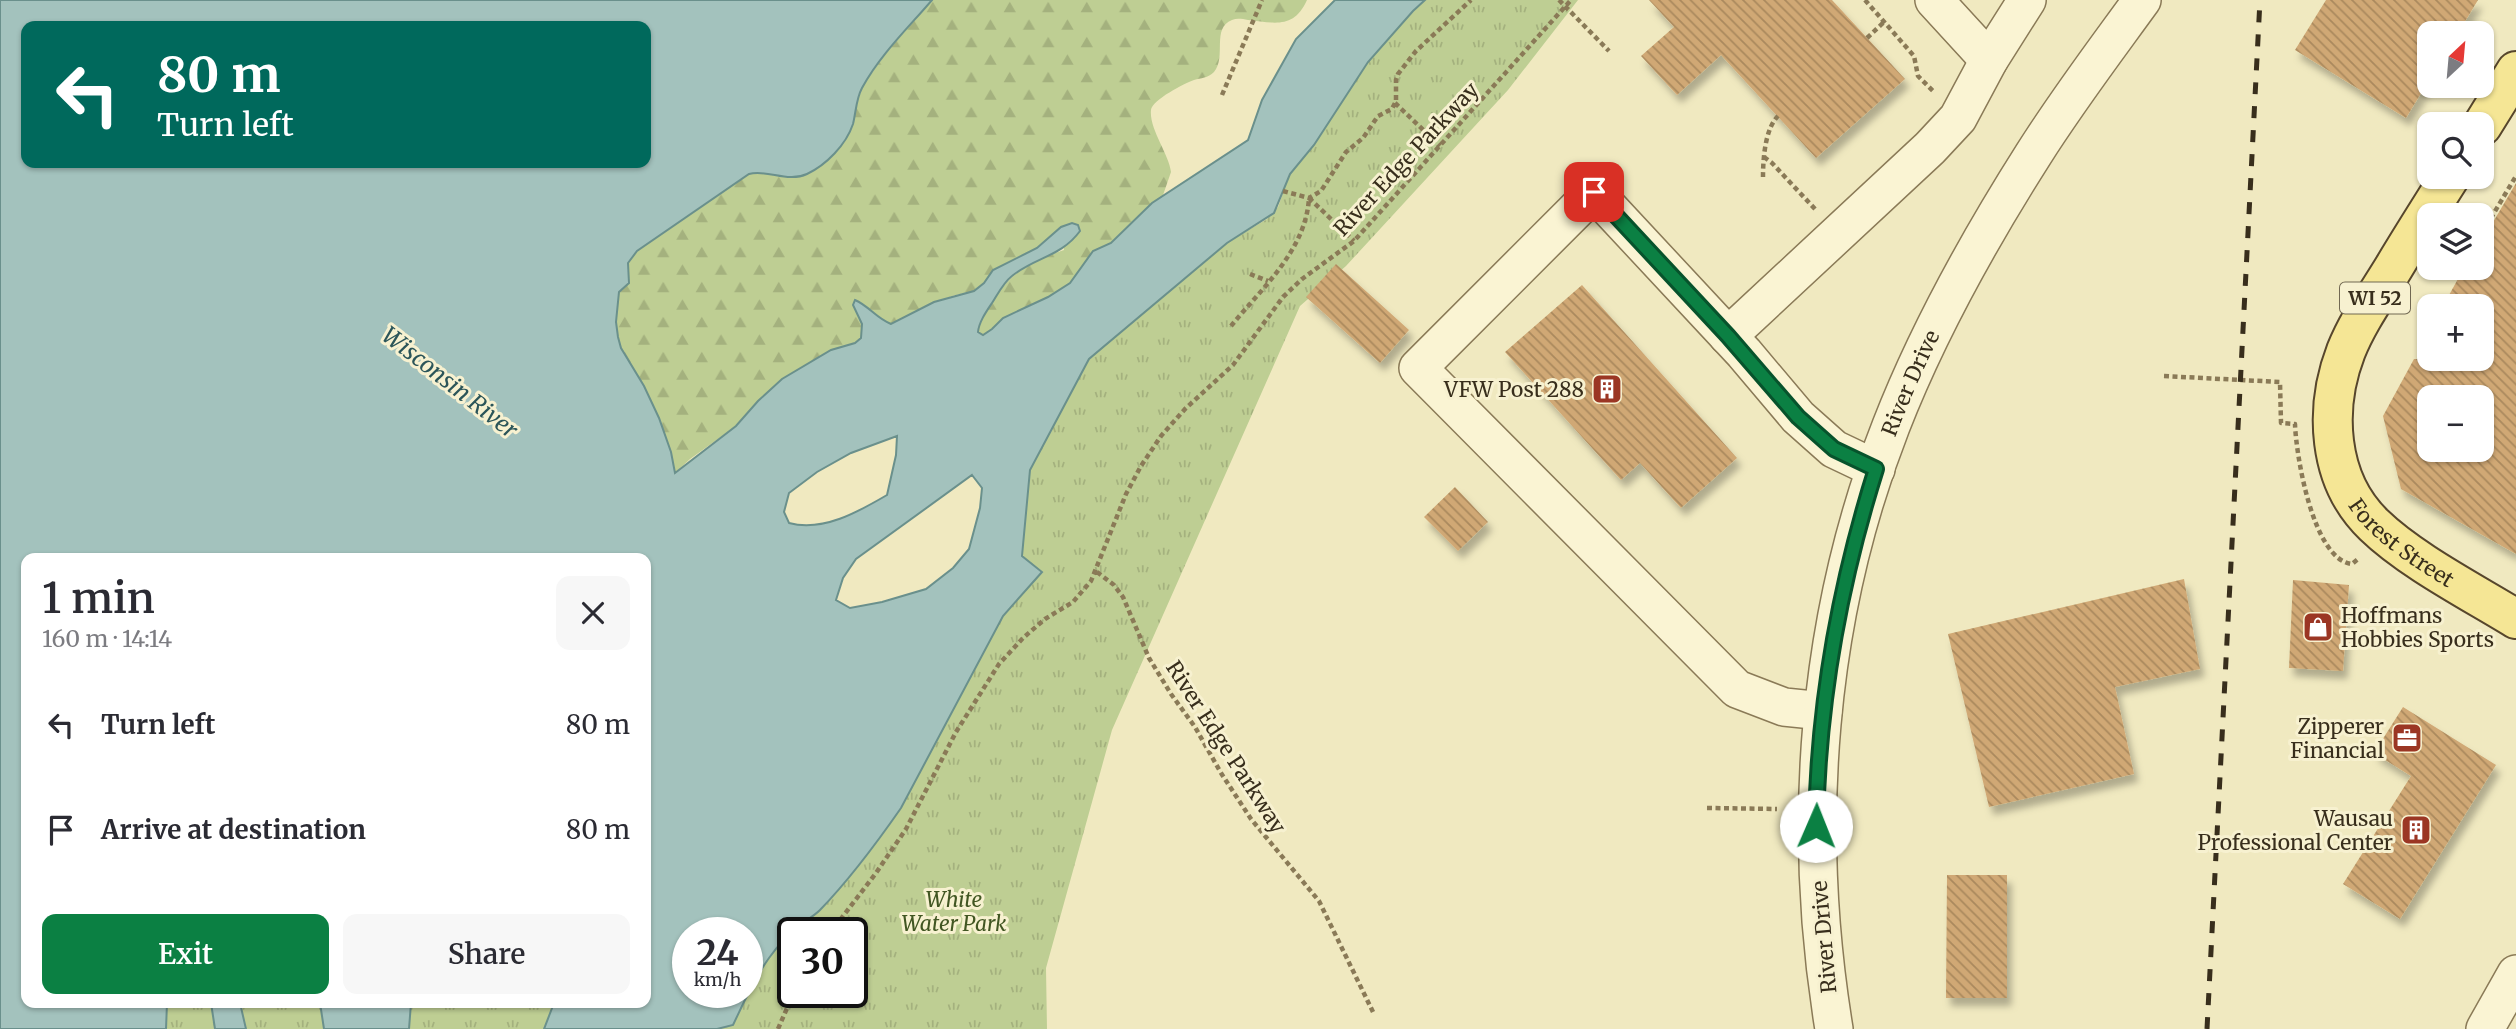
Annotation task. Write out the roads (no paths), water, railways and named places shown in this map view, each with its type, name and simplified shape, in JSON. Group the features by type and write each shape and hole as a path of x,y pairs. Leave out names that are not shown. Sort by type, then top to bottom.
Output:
{"main road":[{"path":"2491,112 2516,71"},
{"name":"Forest Street","path":"2442,189 2358,324 2337,378 2333,404 2334,453 2346,485 2373,524 2396,543 2516,619"}],"street":[{"path":"1934,0 1989,60"},
{"path":"1728,336 1930,148 1958,118 1989,60 2027,0"},
{"name":"River Drive","path":"1834,1029 1817,881 1818,772 1829,659 1858,527 1876,469 1915,369 1977,250 2033,154 2142,0"},
{"path":"1823,711 1784,707 1737,689 1418,368 1594,192 1819,438 1840,452 1876,469"},
{"path":"2485,1029 2516,974"}],"water":[{"name":"Wisconsin River","path":"0,0 932,0 869,76 858,97 850,132 828,160 800,176 749,174 637,251 628,263 629,283 619,292 616,322 618,337 621,348 659,418 675,473 736,426 782,379 831,350 855,343 861,338 862,324 853,305 855,300 891,324 934,302 974,291 993,270 1037,248 1061,227 1072,223 1078,225 1080,231 1073,240 1021,270 1006,282 981,321 978,332 983,335 1003,318 1048,297 1070,283 1093,251 1111,243 1152,203 1248,140 1262,100 1296,39 1335,0 1425,0 1368,62 1314,145 1290,174 1274,213 1227,243 1089,359 1030,470 1022,556 1042,572 1003,616 901,808 862,861 831,898 810,917 777,917 777,948 763,968 763,917 672,917 672,1008 741,1008 733,1025 717,1029 544,1029 552,1008 651,1008 651,553 21,553 21,1008 167,1008 166,1029 0,1029","holes":["897,436 896,455 887,495 852,514 827,523 789,523 784,512 789,493 817,472 851,453","972,475 982,488 980,508 969,549 953,568 926,589 850,608 836,600 843,578 856,559"]},
{"path":"212,1008 241,1008 246,1029 215,1029"},
{"path":"321,1008 411,1008 409,1029 324,1029"}],"railway":[{"path":"2207,1029 2260,0"}],"place":[{"name":"VFW Post 288","path":"1607,389"},
{"name":"Hoffmans Hobbies Sports","path":"2318,627"},
{"name":"Zipperer Financial","path":"2407,738"},
{"name":"Wausau Professional Center","path":"2416,830"}],"park label":[{"name":"White Water Park","path":"954,911"}]}
